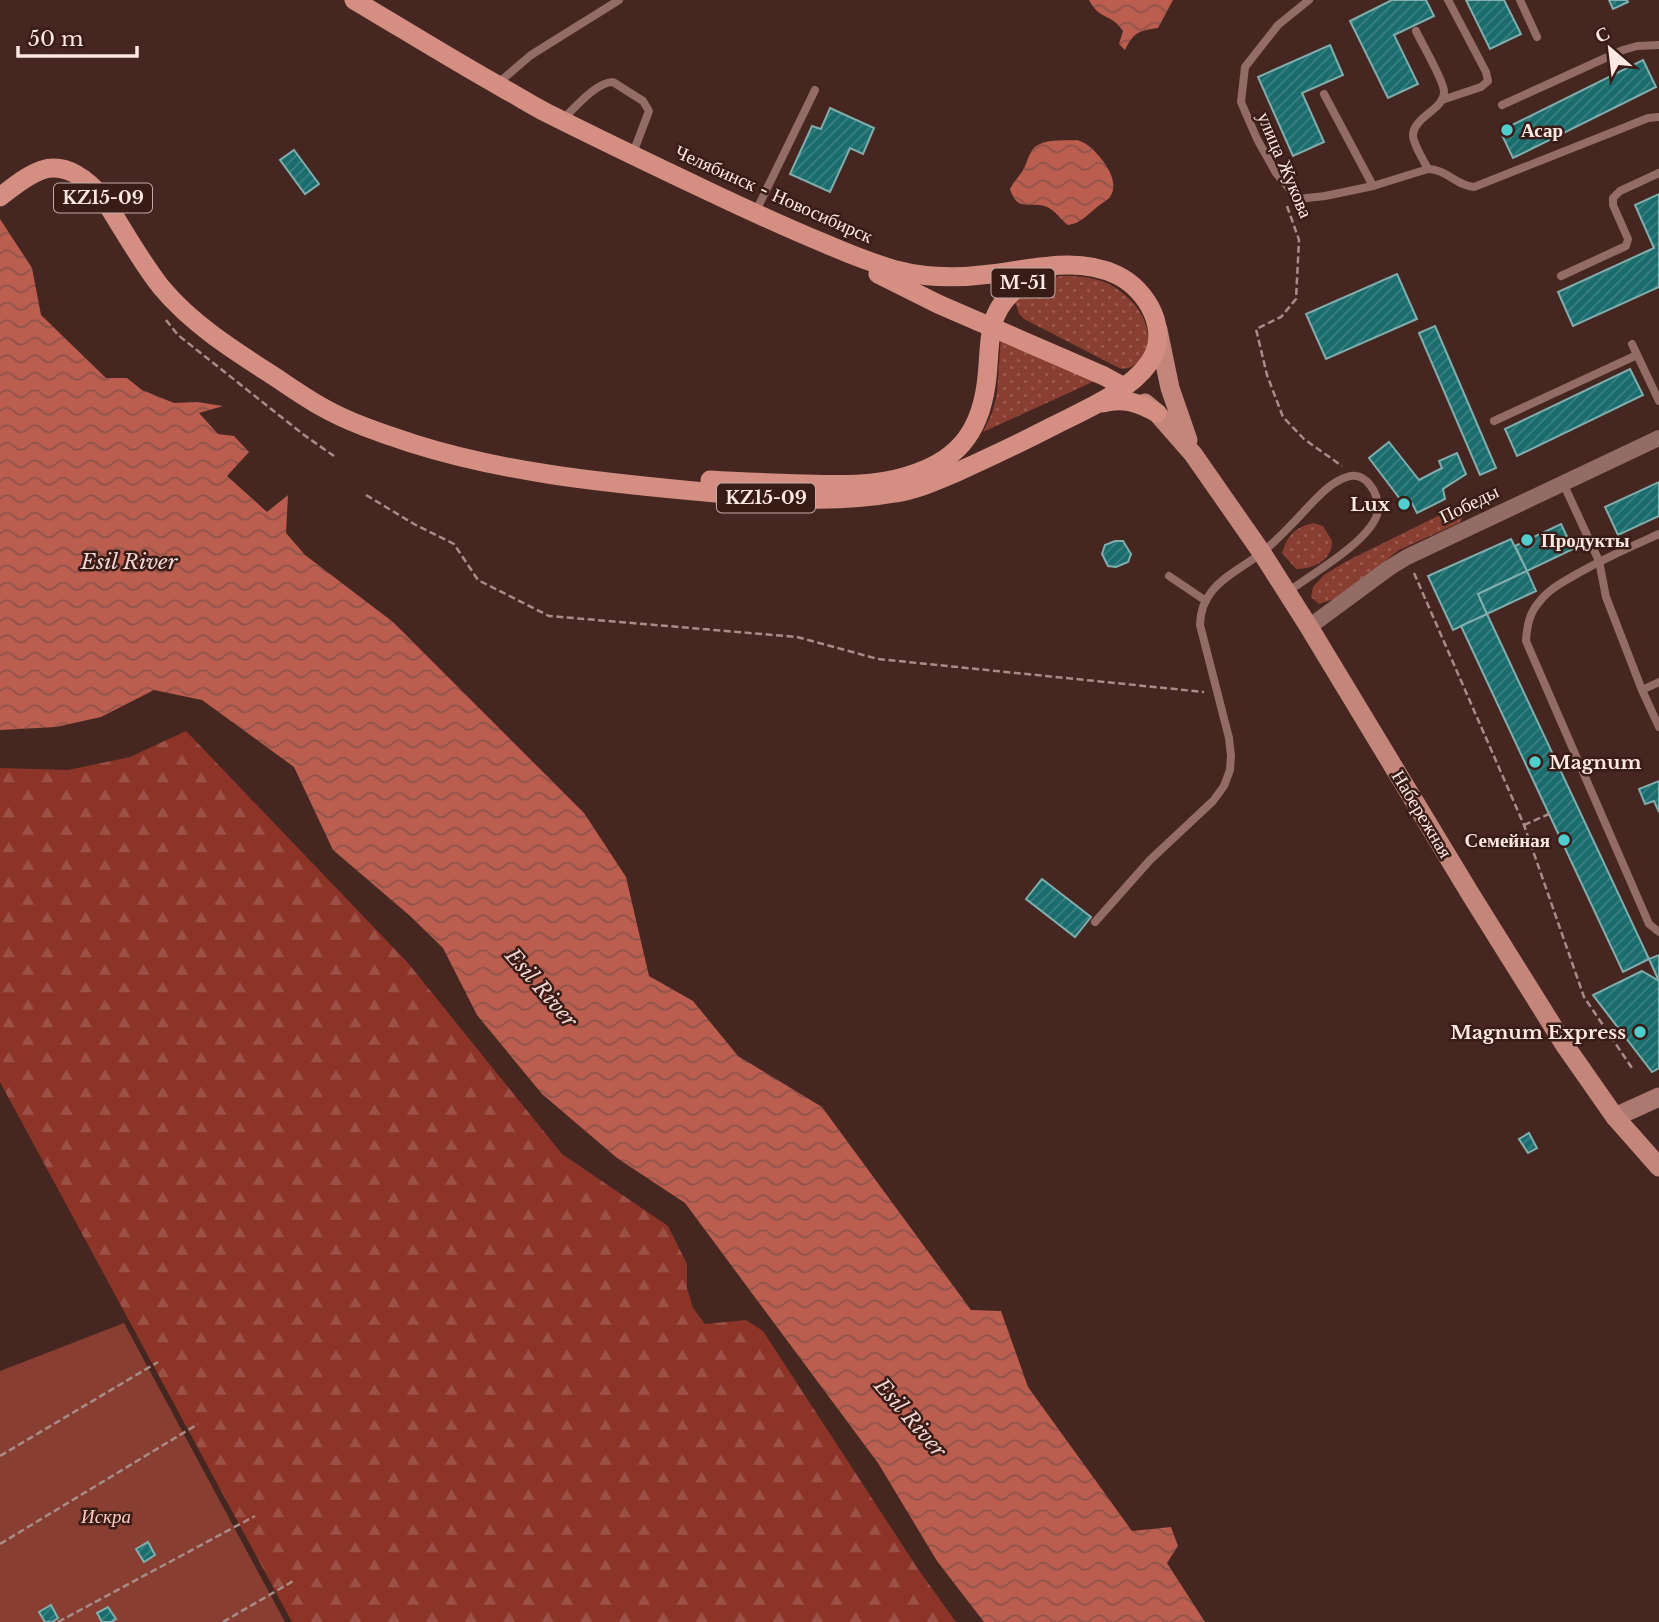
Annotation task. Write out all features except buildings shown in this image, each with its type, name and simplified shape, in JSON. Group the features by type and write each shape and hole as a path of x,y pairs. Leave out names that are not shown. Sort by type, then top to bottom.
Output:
{"highway":[{"name":"Челябинск - Новосибирск","path":"356,0 476,74 562,120 780,225 874,264 905,272 968,276 1053,266 1076,265 1103,270 1113,273 1137,289 1154,315 1158,330"},
{"name":"KZ15-09","path":"0,197 34,174 48,169 67,171 86,180 103,198 149,271 186,312 218,340 321,407 359,425 449,455 516,470 662,488 766,498 841,499 896,493 930,483 984,460 1124,387 1145,369 1152,358 1158,343 1158,330"},
{"path":"780,225 938,304 1124,387"},
{"name":"M-51","path":"992,327 1002,305 1017,288 1039,275 1076,265"},
{"path":"1017,288 1010,304 1013,321 1021,335 1039,348"},
{"name":"KZ15-09","path":"390,436 485,459 584,471 768,483 857,484 902,477 944,459 957,450 970,435 982,405 992,327"},
{"path":"1079,412 1120,400 1141,404 1157,413"}],"main road":[{"name":"Набережная","path":"1158,330 1177,413 1194,454"},
{"name":"Набережная","path":"1124,387 1157,413 1194,454 1262,553 1564,1044 1615,1118 1659,1167"},
{"path":"1615,1118 1659,1097"}],"street":[{"name":"Победы","path":"1309,627 1407,557 1659,438"}],"lane":[{"path":"497,84 531,55 618,0"},
{"name":"улица Жукова","path":"1309,0 1278,26 1245,66 1241,102 1276,173 1298,199 1373,186"},
{"path":"1442,100 1481,87 1488,81 1486,72 1448,0"},
{"path":"1520,0 1537,37"},
{"path":"1416,31 1443,84 1444,95 1413,132 1413,138 1428,169"},
{"path":"1502,105 1623,50 1659,45"},
{"path":"562,120 597,87 614,82 643,101 649,111 632,155"},
{"path":"755,213 815,90"},
{"path":"1324,94 1373,186 1428,169 1436,169 1470,187 1479,186 1648,118 1659,117"},
{"path":"1561,276 1626,246 1628,239 1613,198 1619,191 1659,173"},
{"path":"1632,344 1656,386 1659,401"},
{"path":"1494,421 1637,355"},
{"path":"1095,922 1150,860 1213,801 1224,786 1230,770 1229,738 1200,625 1206,601 1219,584 1262,553 1327,488 1346,477 1356,475 1363,478 1372,486 1378,503 1377,514 1354,545 1286,593"},
{"path":"1563,482 1599,561 1606,597 1659,727"},
{"path":"1659,534 1599,561 1559,584 1540,600 1528,621 1526,641 1649,924 1659,932"},
{"path":"1169,576 1206,601"},
{"path":"1642,690 1659,682"}],"path":[{"name":"улица Жукова","path":"1287,206 1299,240 1296,299 1281,317 1256,329 1266,375 1283,417 1304,439 1356,475"},
{"path":"161,314 178,335 334,456"},
{"path":"366,495 454,544 478,580 549,616 797,637 878,659 1217,694"},
{"path":"1407,557 1524,825 1584,997 1632,1068"},
{"path":"1524,825 1549,814"},
{"path":"0,1456 158,1363"},
{"path":"0,1544 198,1424"},
{"path":"58,1622 255,1516"},
{"path":"223,1622 295,1580"}],"green space":[{"path":"1059,276 1083,277 1107,283 1123,293 1137,308 1146,325 1148,351 1136,364 1129,368 1119,368 1019,314 1015,301 1047,279"},
{"path":"1001,335 1099,379 983,432 997,394"},
{"path":"1464,503 1465,514 1459,523 1399,550 1340,597 1319,604 1311,597 1313,587 1324,575 1345,562"},
{"path":"1313,523 1323,526 1332,541 1331,550 1319,563 1296,569 1282,553 1284,547 1296,530"},
{"path":"186,731 408,963 562,1154 668,1226 687,1264 687,1288 693,1308 705,1324 746,1320 763,1331 918,1569 956,1622 292,1622 0,1082 0,768 68,770 130,757"},
{"name":"Искра","path":"124,1323 285,1622 0,1622 0,1371"}],"water":[{"path":"1089,0 1173,0 1158,28 1137,33 1125,50 1119,44 1123,31 1096,10"},
{"path":"1060,140 1077,140 1092,148 1109,170 1113,186 1109,198 1080,221 1068,225 1053,210 1041,205 1021,204 1013,197 1010,189 1037,145"},
{"name":"Esil River","path":"0,219 32,268 41,315 106,378 127,378 142,390 174,403 197,402 223,406 199,413 218,434 234,436 249,452 227,476 267,512 288,495 286,533 305,555 393,622 584,813 626,877 649,976 693,1001 738,1056 822,1107 971,1310 1001,1311 1028,1387 1132,1531 1171,1527 1178,1546 1167,1563 1205,1622 984,1622 937,1561 878,1463 685,1203 617,1158 542,1094 477,1015 443,948 333,850 294,767 202,700 154,690 101,717 56,727 0,730"}],"place":[{"name":"Асар","path":"1507,130"},
{"name":"Lux","path":"1404,504"},
{"name":"Продукты","path":"1527,540"},
{"name":"Magnum","path":"1535,762"},
{"name":"Семейная","path":"1564,840"},
{"name":"Magnum Express","path":"1640,1032"}]}
